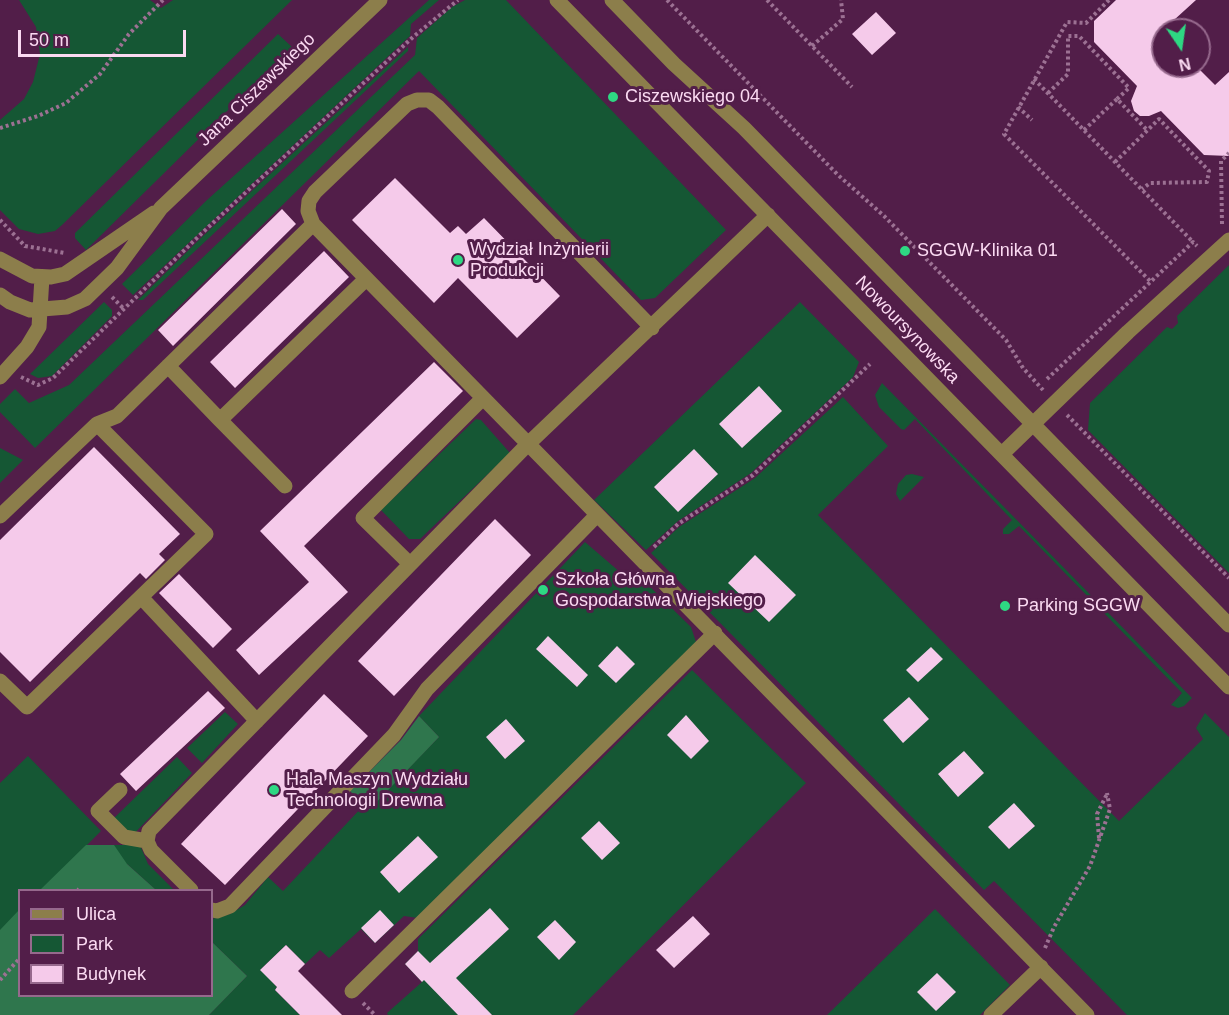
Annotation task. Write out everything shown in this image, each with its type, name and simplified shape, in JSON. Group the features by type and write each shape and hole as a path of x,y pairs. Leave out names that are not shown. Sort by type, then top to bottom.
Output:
{"street":[{"name":"Jana Ciszewskiego","path":"42,310 67,307 85,299 117,268 161,208 380,0"},
{"name":"Nowoursynowska","path":"557,0 1229,687"},
{"name":"Nowoursynowska","path":"612,0 674,64 744,128 1229,625"},
{"path":"652,328 438,106 429,100 417,100 407,104 315,192 309,201 308,211 313,224 1087,1015"},
{"name":"Jana Ciszewskiego","path":"42,277 65,274 80,266 98,249 161,208"},
{"path":"189,889 151,850 147,841 149,831 528,445 768,216"},
{"path":"0,516 97,424 117,416 313,224"},
{"path":"1002,454 1229,240"},
{"path":"0,259 18,270 42,277 42,310 39,327 32,339 0,377"},
{"path":"220,420 366,279"},
{"path":"0,295 19,307 42,310"},
{"path":"168,366 285,486"},
{"path":"410,564 363,518 483,398"},
{"path":"0,681 27,707 206,534 97,424"},
{"path":"213,910 230,906 394,735 427,689 597,515"},
{"path":"141,597 257,721"},
{"path":"352,991 715,633"},
{"path":"120,790 98,811 123,837 147,841"},
{"path":"992,1015 1041,967"}],"path":[{"path":"0,128 38,116 66,103 100,74 129,34 163,0"},
{"path":"24,379 38,385 53,378 412,37 458,0"},
{"path":"667,0 1006,340 1023,368 1044,391"},
{"path":"768,0 852,87"},
{"path":"812,45 843,19 841,0"},
{"path":"1109,0 1086,23 1067,22 1004,134 1151,282"},
{"path":"1048,93 1068,74 1068,36 1079,36 1129,88 1084,130"},
{"path":"1034,79 1193,242"},
{"path":"1117,99 1147,130"},
{"path":"1018,107 1032,120"},
{"path":"1115,162 1159,119 1209,171 1207,182 1150,183 1142,189"},
{"path":"1222,224 1221,161 1229,153"},
{"path":"0,220 25,246 61,251 73,260"},
{"path":"110,295 124,309"},
{"path":"641,559 678,524 753,475 870,364"},
{"path":"1066,415 1229,578"},
{"path":"1041,967 1054,927 1082,882 1099,842 1110,809 1107,793 1097,814 1099,842"},
{"path":"0,980 18,960"}],"green space":[{"path":"19,0 150,0 161,8 173,0 292,0 62,225 55,231 38,234 19,229 0,210 0,120 24,99 33,82 40,54 36,27"},
{"path":"429,0 439,0 411,24 410,36 133,295 122,284 207,200"},
{"path":"465,0 506,0 726,230 655,298 641,300 419,71 35,448 0,412 0,404 15,389 29,403 69,385 415,55 417,38 452,7"},
{"path":"278,34 292,47 86,250 75,238 75,233"},
{"path":"408,47 408,51 143,300 138,300 203,236"},
{"path":"1229,265 1229,573 1088,430 1090,403 1167,327 1172,329 1178,323 1177,316"},
{"path":"104,302 112,310 112,316 52,376 38,378 30,374"},
{"path":"800,302 859,362 853,377 751,473 678,521 646,550 594,500"},
{"path":"882,383 1192,698 1184,706 1178,708 1171,705 1182,693 1019,526 1009,534 1003,534 1003,529 1012,520 915,419 904,430 901,429 879,407 875,395"},
{"path":"843,397 888,446 818,515 1119,821 1203,739 1196,728 1205,713 1229,737 1229,1015 1127,1015 994,881 984,890 651,553 679,527 755,478"},
{"path":"476,419 481,420 510,453 420,539 409,539 381,510"},
{"path":"0,448 23,460 0,483"},
{"path":"906,475 924,477 900,501 896,494 898,484"},
{"path":"585,542 635,585 642,579 691,627 696,642 418,918 404,916 375,943 361,929 329,958 320,950 305,964 286,945 261,969 277,987 275,990 300,1015 209,1015 247,976 213,943 213,919 230,914 245,905 268,877 283,891 364,805 369,809 439,737 419,716"},
{"path":"692,670 806,783 573,1015 388,1015 387,1013 422,982 405,964 418,951 418,939"},
{"path":"225,712 238,724 202,763 187,748"},
{"path":"419,716 439,737 369,810 350,791 401,740"},
{"path":"28,756 101,831 87,845 140,845 148,864 173,889 155,889 127,864 99,889 18,889 19,997 0,1015 0,783"},
{"path":"177,757 192,773 131,837 114,818"},
{"path":"86,845 114,845 127,864 155,889 41,889"},
{"path":"935,909 1010,985 980,1015 827,1015"},
{"path":"18,911 18,997 213,997 213,943 247,976 209,1015 0,1015 0,930"}],"building":[{"path":"1116,0 1196,0 1176,18 1151,18 1151,78 1208,78 1215,85 1229,72 1229,156 1204,155 1161,111 1149,116 1140,116 1134,111 1131,101 1137,86 1094,42 1094,21"},
{"path":"876,12 896,33 872,55 852,34"},
{"name":"Wydział Inżynierii Produkcji","path":"395,178 450,233 458,226 466,234 484,218 560,296 517,338 458,278 434,303 352,220"},
{"path":"282,209 296,224 173,346 158,330"},
{"path":"324,251 349,277 235,388 210,362"},
{"path":"434,362 463,391 304,546 348,592 259,675 236,650 309,582 260,531"},
{"path":"759,386 782,411 742,448 719,424"},
{"path":"94,447 180,534 159,554 165,560 146,579 140,573 30,682 0,652 0,540"},
{"path":"694,449 718,474 678,512 654,487"},
{"path":"495,519 531,555 394,696 358,661"},
{"path":"755,555 796,595 769,622 728,583"},
{"path":"179,574 232,629 213,648 159,593"},
{"path":"548,636 588,675 577,687 536,649"},
{"path":"617,646 635,664 616,683 598,666"},
{"path":"931,647 943,659 918,682 906,670"},
{"path":"208,691 225,708 136,791 120,774"},
{"name":"Hala Maszyn Wydziału Technologii Drewna","path":"324,694 368,736 225,885 181,844"},
{"path":"909,697 929,719 903,743 883,720"},
{"path":"686,715 709,741 691,759 667,735"},
{"path":"506,719 525,741 505,759 486,737"},
{"path":"964,751 984,773 958,797 938,774"},
{"path":"1014,803 1035,826 1009,849 988,827"},
{"path":"599,821 620,843 602,860 581,838"},
{"path":"418,836 438,857 399,893 380,872"},
{"path":"490,908 509,929 456,978 492,1015 458,1015 405,964 418,951 430,963"},
{"path":"380,910 394,925 375,943 361,928"},
{"path":"693,916 710,934 674,968 656,950"},
{"path":"555,920 576,942 559,960 537,937"},
{"path":"286,945 305,964 298,971 342,1015 300,1015 275,990 277,987 260,970"},
{"path":"937,973 956,992 936,1011 917,992"}],"place":[{"name":"Ciszewskiego 04","path":"613,97"},
{"name":"SGGW-Klinika 01","path":"905,251"},
{"name":"Wydział Inżynierii Produkcji","path":"458,260"},
{"name":"Szkoła Główna Gospodarstwa Wiejskiego","path":"543,590"},
{"name":"Parking SGGW","path":"1005,606"},
{"name":"Hala Maszyn Wydziału Technologii Drewna","path":"274,790"}]}
